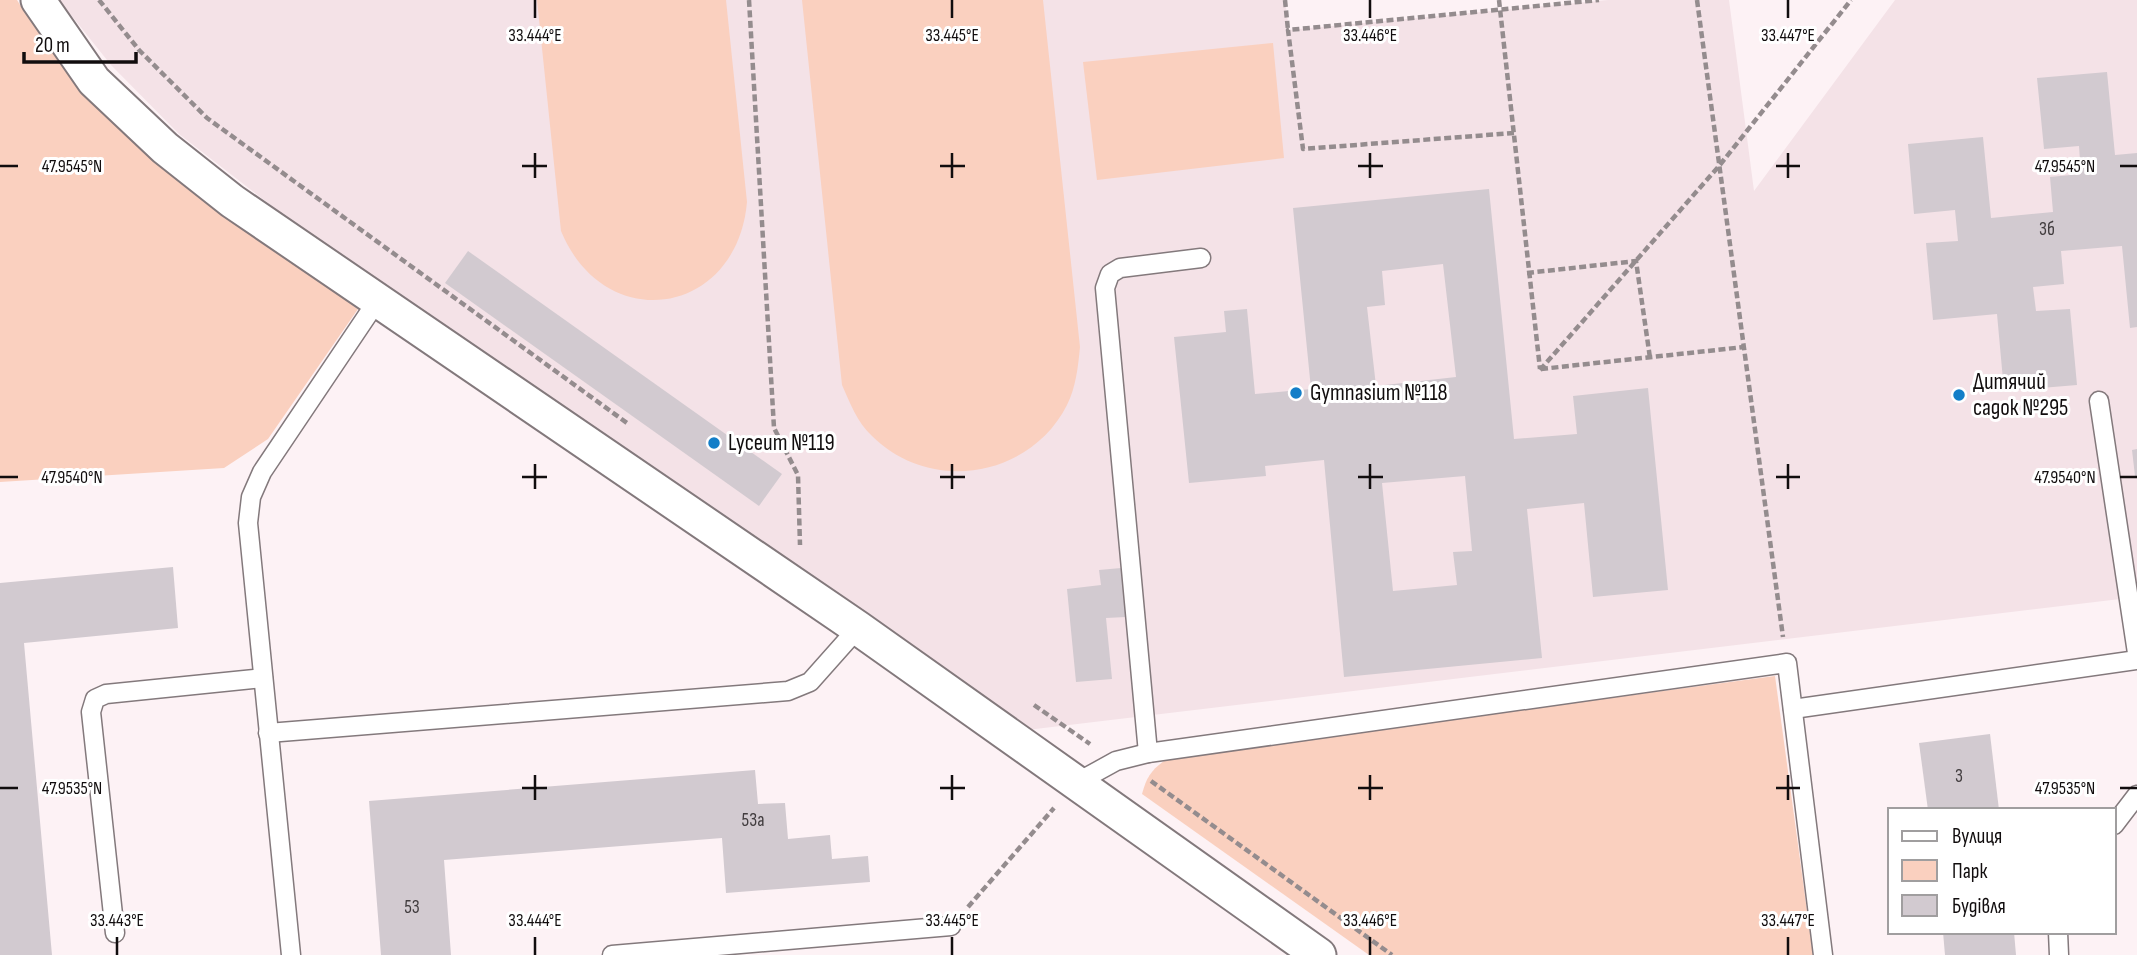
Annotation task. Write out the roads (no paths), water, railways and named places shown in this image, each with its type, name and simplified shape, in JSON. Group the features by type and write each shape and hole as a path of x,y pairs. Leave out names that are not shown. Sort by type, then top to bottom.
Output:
{"street":[{"path":"37,0 94,81 165,148 232,201 858,628 1319,955"}],"lane":[{"path":"1148,753 1105,288 1110,274 1120,268 1201,258"},
{"path":"291,955 248,523 250,497 280,443 377,300"},
{"path":"2099,401 2137,653"},
{"path":"268,733 788,691 810,682 858,628"},
{"path":"1793,709 2137,660"},
{"path":"1076,783 1116,761 1148,753 1787,663 1823,955"},
{"path":"115,933 91,712 95,699 106,694 263,678"},
{"path":"2116,822 2137,795"},
{"path":"612,955 951,926"},
{"path":"2058,934 2059,955"}],"place":[{"name":"Gymnasium №118","path":"1296,393"},
{"name":"Дитячий садок №295","path":"1959,395"},
{"name":"Lyceum №119","path":"714,443"}]}
